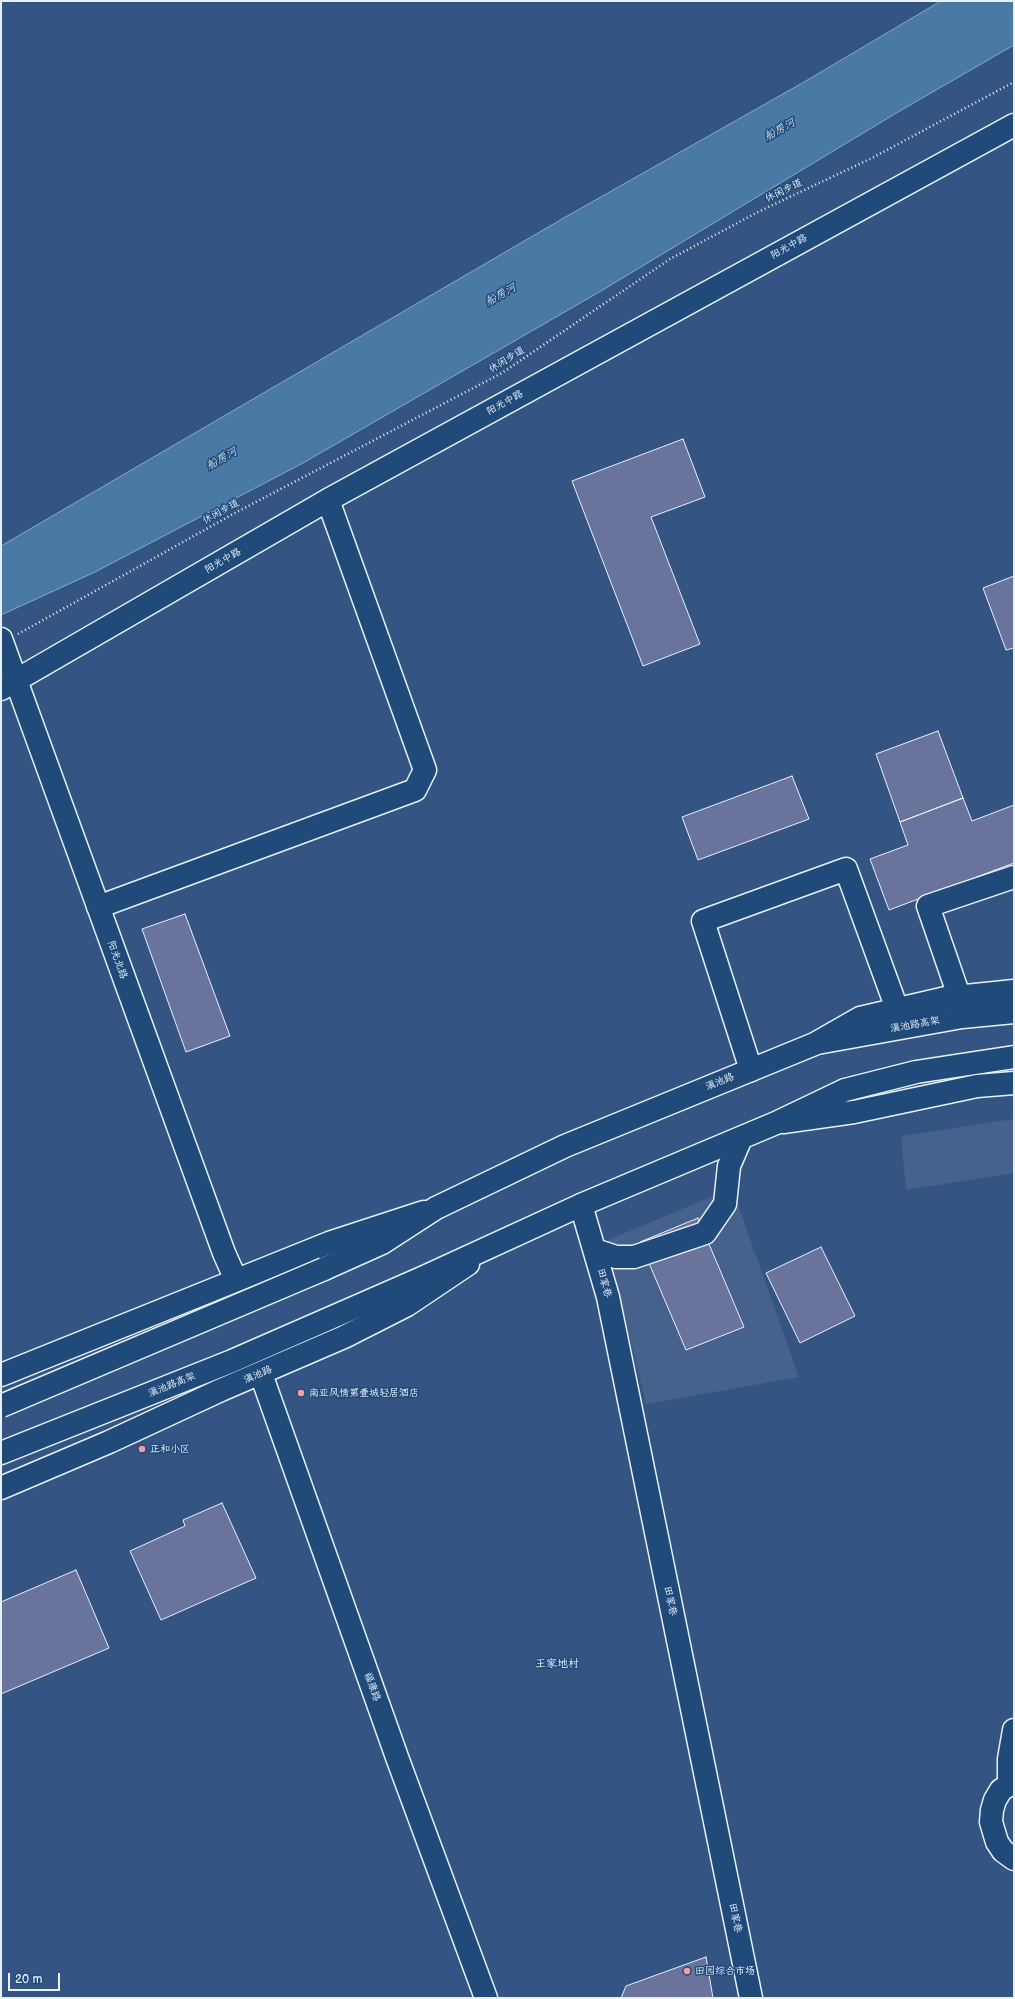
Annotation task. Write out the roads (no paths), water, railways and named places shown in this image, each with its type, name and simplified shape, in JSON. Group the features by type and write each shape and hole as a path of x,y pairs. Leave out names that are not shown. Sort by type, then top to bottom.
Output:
{"street":[{"name":"阳光中路","path":"9,685 328,500 1014,124"},
{"path":"98,908 415,790 425,770 328,500"},
{"name":"阳光北路","path":"2,640 9,685 98,908 224,1253 236,1280"},
{"path":"751,1070 703,921 846,869 897,1009"},
{"path":"959,996 928,906 1014,877"},
{"name":"滇池路","path":"1,1406 382,1243 436,1208 565,1146 817,1043 860,1018 946,998 1014,991"},
{"name":"滇池路高架","path":"817,1043 962,1017 1014,1012"},
{"name":"滇池路","path":"342,1313 581,1205 776,1123 845,1090 916,1072 1014,1057"},
{"name":"滇池路","path":"776,1123 854,1112 977,1086 1014,1083"},
{"path":"596,1250 616,1257 634,1257 705,1233 725,1204 730,1166 741,1138"},
{"name":"田家巷","path":"581,1205 596,1250 608,1297 751,1998"},
{"name":"滇池路","path":"1,1375 328,1243 436,1208"},
{"name":"滇池路","path":"1,1488 109,1442 221,1390 344,1337 407,1304 504,1240"},
{"name":"滇池路高架","path":"1,1453 232,1361 342,1313"},
{"name":"福康路","path":"261,1374 408,1788 486,1998"},
{"path":"1014,1730 1008,1759 1012,1783 1001,1790 995,1800 991,1822 997,1842 1003,1851 1014,1859"}],"water":[{"name":"船房河","path":"941,1 1014,1 1014,45 898,112 601,291 303,463 95,572 1,615 1,546 562,219 804,82"}],"place":[{"name":"南亚风情第壹城轻居酒店","path":"301,1393"},
{"name":"正和小区","path":"142,1449"},
{"name":"田园综合市场","path":"687,1971"}],"district":[{"name":"王家地村","path":"557,1664"}]}
